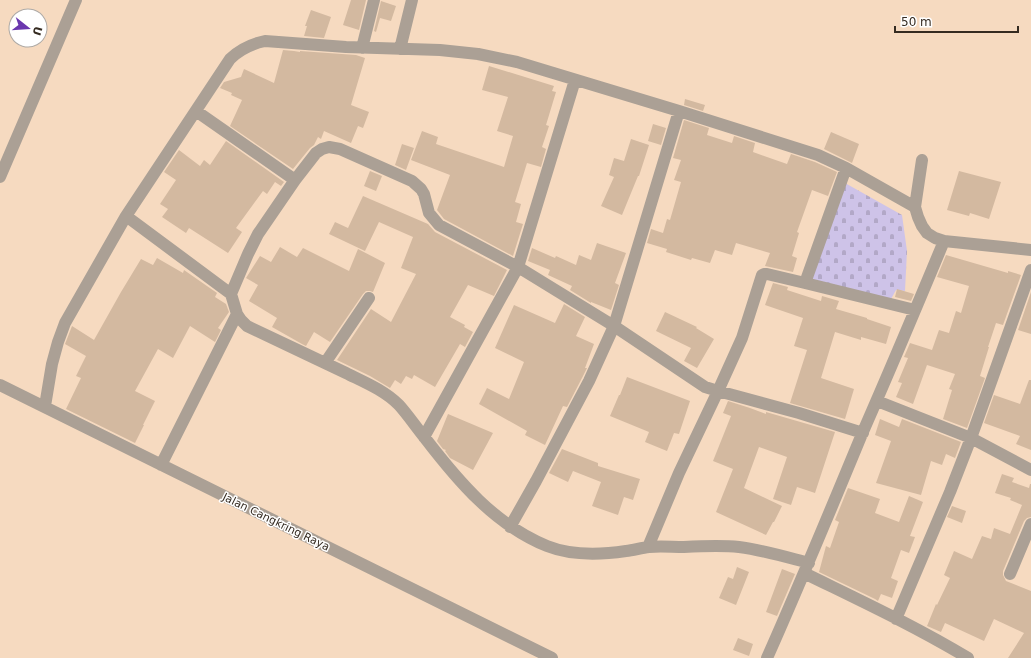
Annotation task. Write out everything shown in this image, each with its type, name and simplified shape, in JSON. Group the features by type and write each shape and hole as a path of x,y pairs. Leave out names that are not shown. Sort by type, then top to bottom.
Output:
{"street":[{"path":"0,177 76,0"},
{"path":"362,48 374,0"},
{"path":"400,49 412,0"},
{"path":"45,406 52,364 65,323 126,216 230,59 240,50 265,41 362,48 440,50 478,54 517,62 818,155 846,168 915,207"},
{"path":"424,437 518,267 575,80"},
{"path":"196,111 294,180"},
{"path":"510,527 590,381 614,326 679,111"},
{"path":"231,294 258,234 294,180 316,153 322,148 334,147 412,181 424,194 429,213 439,225 518,267 614,326 705,387 718,392 799,413 863,433"},
{"path":"922,160 915,207 920,221 927,232 934,238 944,241 1031,250"},
{"path":"805,283 846,168"},
{"path":"126,216 231,294 237,314 247,326 386,394 398,404 458,479 477,499 510,527 531,539 563,551 582,554 600,554 648,547 710,546 738,547 762,551 806,568 968,658"},
{"path":"767,658 877,402 944,241"},
{"path":"896,619 950,492 971,438 1031,270"},
{"path":"648,547 679,473 742,338 762,275 767,274 915,310"},
{"path":"325,363 369,298"},
{"path":"161,465 237,314"},
{"name":"Jalan Cangkring Raya","path":"0,385 552,658"},
{"path":"877,402 971,438 1031,470"},
{"path":"1010,574 1031,524"}],"green space":[{"path":"845,183 902,215 907,251 905,291 896,290 891,299 809,279"}],"building":[{"path":"351,0 366,0 359,30 343,25"},
{"path":"381,1 396,6 391,21 380,18 376,32 374,31"},
{"path":"311,10 331,17 324,38 304,36 307,26 305,26"},
{"path":"283,50 356,55 365,58 351,105 369,112 363,128 358,126 351,143 324,131 321,139 318,137 314,145 293,169 230,126 242,100 231,95 232,93 220,88 224,82 241,77 244,69 274,83"},
{"path":"489,66 554,86 552,91 556,92 546,125 549,126 542,147 546,149 541,167 527,163 515,202 521,204 516,222 523,224 513,256 444,219 437,210 450,175 411,160 422,131 438,137 436,144 504,167 513,136 497,131 508,97 482,90"},
{"path":"685,99 705,105 703,111 684,105"},
{"path":"684,120 709,128 707,135 732,143 734,136 755,143 753,152 787,164 791,154 815,162 837,172 828,196 812,190 797,232 799,233 792,256 797,258 793,272 765,266 770,253 736,243 732,255 715,250 710,263 692,258 691,260 666,252 667,249 647,243 651,229 663,233 667,219 670,220 681,182 674,180 681,160 673,158"},
{"path":"653,124 666,128 661,145 648,141"},
{"path":"831,132 859,144 852,163 824,149"},
{"path":"631,139 649,145 639,176 622,215 601,206 614,177 609,175 614,158 624,161"},
{"path":"226,141 284,182 281,186 275,182 267,194 263,191 236,228 242,232 228,253 189,228 186,233 162,217 168,209 160,204 176,180 164,172 179,150 200,166 204,160 210,165"},
{"path":"402,144 414,148 406,170 395,165"},
{"path":"370,171 382,176 376,191 364,186"},
{"path":"959,171 1001,182 989,219 970,213 969,216 947,210"},
{"path":"363,196 428,224 435,232 507,270 494,296 468,285 450,317 465,325 464,327 473,332 465,347 460,344 435,387 414,375 412,379 406,376 401,384 395,380 390,388 370,376 337,360 371,309 391,322 416,274 401,268 413,237 379,222 365,251 329,234 335,222 348,228"},
{"path":"597,243 626,253 615,283 619,285 611,310 591,303 570,290 572,286 548,275 550,270 528,261 532,248 576,265 579,255 591,260"},
{"path":"280,247 297,257 303,248 349,271 358,249 385,263 373,292 366,291 363,294 330,342 314,332 306,346 302,344 272,327 277,318 249,301 258,285 246,278 260,256 271,262"},
{"path":"946,255 1008,273 1008,271 1021,275 1003,325 996,323 980,376 985,378 967,428 943,419 952,390 949,389 955,374 927,365 913,404 896,397 902,383 898,382 908,358 904,357 910,343 932,350 939,330 949,333 956,311 961,313 969,286 937,277"},
{"path":"157,258 183,273 184,270 217,293 215,297 226,304 229,312 218,328 221,330 215,342 190,326 173,358 158,349 135,391 155,401 135,443 66,409 81,378 76,376 86,356 65,344 72,326 94,340 141,259 153,265"},
{"path":"773,283 788,287 787,290 821,301 822,296 839,301 836,309 891,327 886,344 861,337 861,340 835,332 821,378 854,389 845,419 790,403 807,350 794,346 803,318 765,305"},
{"path":"897,289 914,294 911,301 895,297"},
{"path":"1031,292 1031,334 1018,330"},
{"path":"564,304 585,317 576,336 594,344 585,368 587,368 567,407 563,406 545,445 525,435 527,431 479,404 487,388 509,399 524,362 495,348 514,305 555,323"},
{"path":"665,312 697,327 696,328 714,339 697,368 684,361 691,348 656,331"},
{"path":"627,377 690,401 679,434 674,433 667,451 645,442 649,432 610,416"},
{"path":"1029,380 1031,380 1031,450 1016,444 1020,436 984,423 994,395 1020,404"},
{"path":"728,401 766,414 766,412 835,432 815,493 797,487 791,505 773,499 787,457 759,447 744,488 782,506 766,535 716,512 733,469 713,461 731,416 723,413"},
{"path":"448,414 493,433 473,470 450,458 445,451 446,450 443,449 437,441"},
{"path":"880,419 899,427 902,419 961,442 955,458 946,454 942,465 931,461 921,495 876,483 891,441 875,435"},
{"path":"562,449 598,463 598,466 640,479 633,500 624,497 618,515 592,506 601,482 573,471 568,482 549,473"},
{"path":"1002,474 1014,478 1012,482 1029,488 1031,484 1031,517 1024,521 1003,571 1003,575 1006,581 1031,591 1031,658 1008,658 1024,633 994,619 984,641 945,623 941,632 927,626 936,604 937,605 950,578 944,575 954,551 972,559 982,536 991,539 994,528 1010,534 1022,505 1010,500 1011,498 995,493"},
{"path":"848,488 880,499 875,513 899,522 909,496 923,502 910,536 915,537 909,553 901,550 891,578 898,581 892,598 881,594 878,601 819,572 826,546 830,548 839,522 835,520"},
{"path":"952,506 966,511 962,523 947,517"},
{"path":"737,567 749,572 736,605 719,598 728,577 733,579"},
{"path":"782,569 795,574 777,616 766,612"},
{"path":"738,638 753,644 749,656 733,650"}]}
